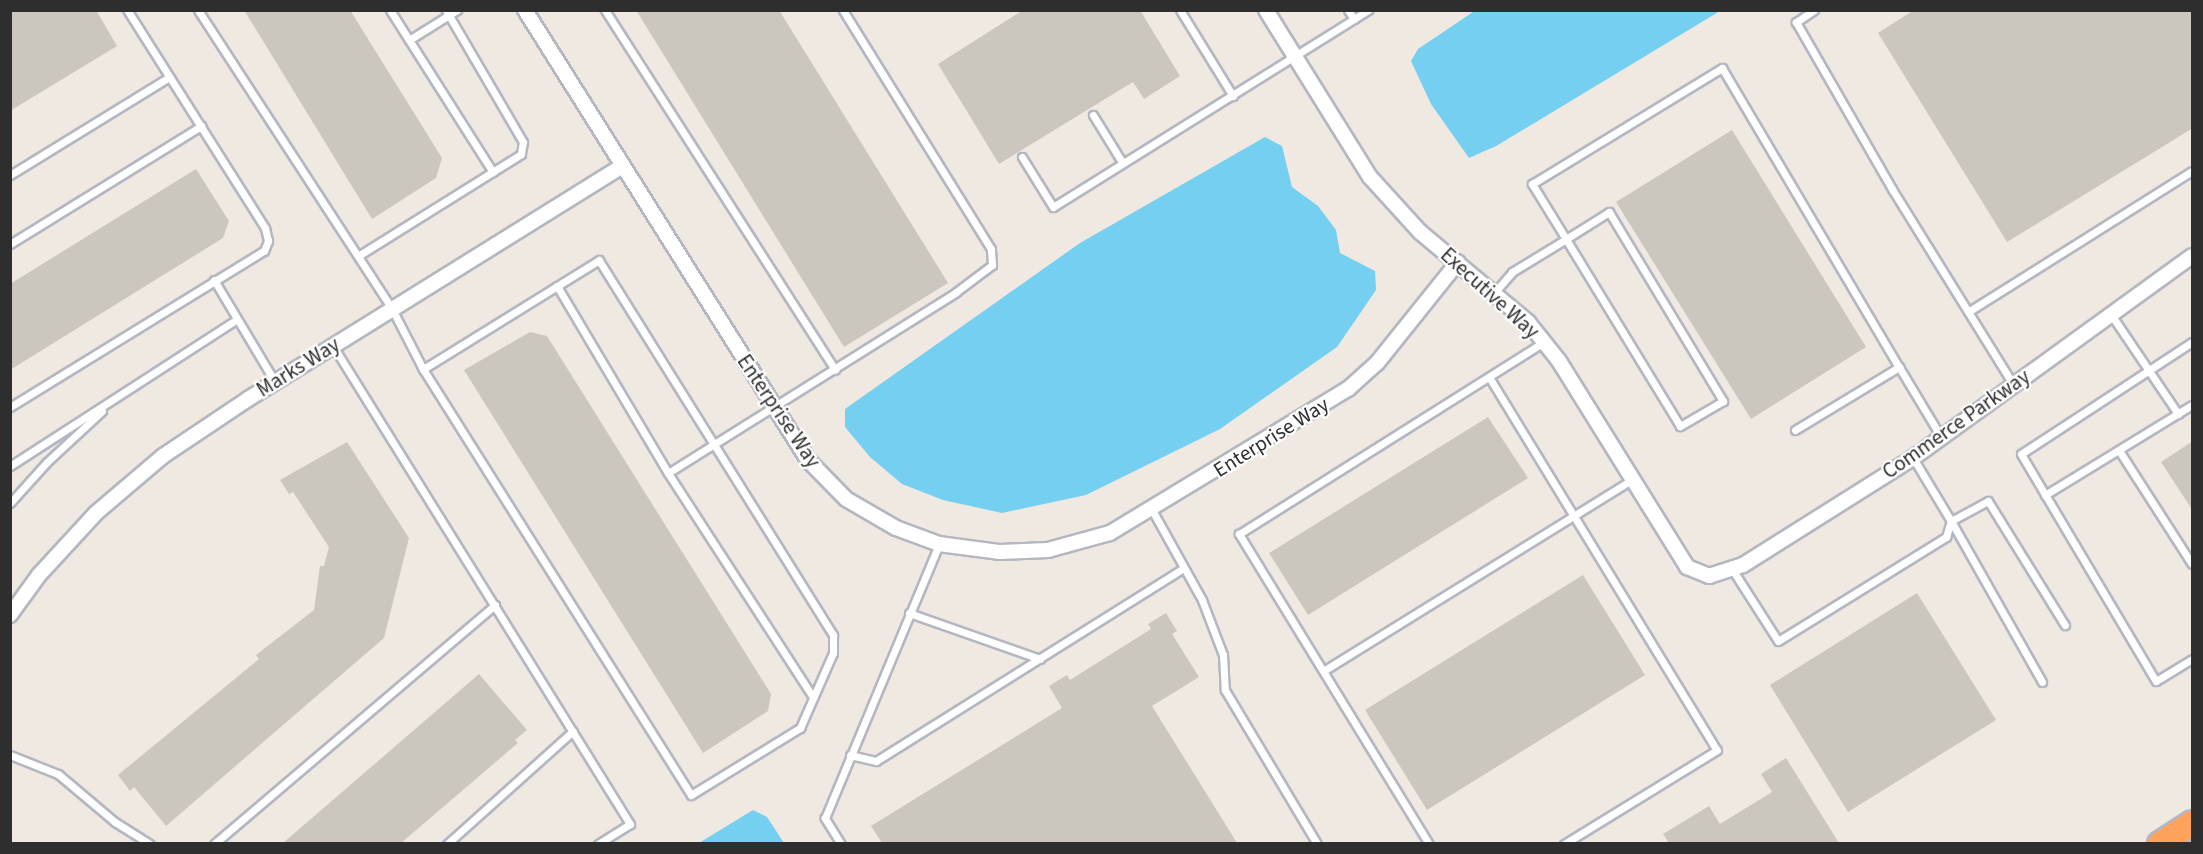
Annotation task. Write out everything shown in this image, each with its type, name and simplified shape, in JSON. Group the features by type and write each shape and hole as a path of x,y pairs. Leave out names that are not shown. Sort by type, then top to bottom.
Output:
{"highway":[{"path":"2160,843 2193,823"}],"street":[{"name":"Enterprise Way","path":"525,10 808,460 846,499 896,528 939,544 1000,552 1048,550 1110,533 1152,510 1348,389 1377,363 1458,262"},
{"name":"Executive Way","path":"1266,10 1370,177 1420,232 1528,322 1544,342 1687,567 1709,576"},
{"name":"Marks Way","path":"10,615 39,575 96,513 163,456 275,382 623,166"},
{"name":"Commerce Parkway","path":"1709,576 1732,569 1913,458 2110,313 2193,256"}],"lane":[{"path":"10,407 264,251 268,241 265,228 127,10"},
{"path":"198,10 392,309 423,369 691,795 800,728 832,653 833,635 712,446 599,260 423,369"},
{"path":"390,10 493,172"},
{"path":"409,40 447,13 457,10"},
{"path":"605,10 835,370"},
{"path":"668,473 835,370 956,292 992,265 990,249 843,10"},
{"path":"1180,10 1233,96"},
{"path":"1348,10 1354,19"},
{"path":"1022,158 1053,207 1122,162 1296,59 1368,10"},
{"path":"1814,10 1796,22 1892,189 1971,310 2013,384"},
{"path":"358,256 521,154 523,142 447,13"},
{"path":"1494,293 1512,272 1566,239 1609,212 1723,401 1680,426 1566,239 1532,184 1722,68 1941,437"},
{"path":"10,175 169,77"},
{"path":"1093,115 1122,162"},
{"path":"10,244 201,126"},
{"path":"1971,310 2193,171"},
{"path":"214,280 275,382"},
{"path":"557,286 668,473 813,697"},
{"path":"2110,313 2150,369 2178,414"},
{"path":"10,466 237,319"},
{"path":"1429,843 1325,670 1239,534 1544,342"},
{"path":"2193,342 2021,454 2156,681 2193,659"},
{"path":"333,346 630,824 598,843"},
{"path":"1795,430 1899,367"},
{"path":"1489,377 1717,750 1564,843"},
{"path":"10,503 47,462 115,399"},
{"path":"2045,495 2120,452 2193,405"},
{"path":"2120,452 2193,564"},
{"path":"1913,458 2042,682"},
{"path":"1325,670 1633,480"},
{"path":"1732,569 1778,641 1946,537 1951,521 1988,501 2065,625"},
{"path":"1152,510 1202,600 1223,656 1225,690 1317,843"},
{"path":"841,843 825,818 939,544"},
{"path":"850,755 876,761 1184,568"},
{"path":"214,843 495,605"},
{"path":"909,613 1040,659"},
{"path":"447,843 573,731"},
{"path":"10,755 58,774 115,822 150,843"}],"water":[{"path":"1476,10 1720,11 1496,146 1469,158 1431,104 1411,61 1418,49"},
{"path":"1265,137 1282,146 1292,187 1318,206 1336,230 1340,253 1375,271 1376,290 1337,347 1220,429 1086,495 1002,513 943,500 902,484 870,457 845,427 845,409 1080,243"},
{"path":"753,810 767,817 784,843 699,843"}],"building":[{"path":"10,10 96,10 117,46 10,111"},
{"path":"244,10 350,10 442,158 436,178 372,219"},
{"path":"636,10 779,10 948,283 844,347"},
{"path":"1023,10 1140,10 1180,76 1144,99 1133,82 999,164 938,64"},
{"path":"1914,10 2193,10 2193,128 2007,242 1878,33"},
{"path":"1732,130 1866,347 1751,419 1616,202"},
{"path":"196,169 229,221 223,238 10,370 10,284"},
{"path":"530,332 547,336 771,694 768,711 703,753 464,370"},
{"path":"1488,417 1528,478 1308,615 1269,553"},
{"path":"2193,441 2193,511 2161,462"},
{"path":"347,442 409,538 384,638 166,826 134,787 130,791 118,775 259,659 256,655 314,610 320,566 324,566 329,547 293,492 289,494 280,480"},
{"path":"1583,575 1645,675 1427,810 1365,710"},
{"path":"1917,593 1996,720 1848,812 1770,685"},
{"path":"1166,613 1177,631 1172,634 1199,677 1152,706 1237,843 882,843 871,826 1062,708 1049,686 1067,675 1070,680 1151,629 1148,624"},
{"path":"479,674 527,730 515,740 518,743 401,843 283,843"},
{"path":"1786,758 1839,843 1669,843 1663,834 1709,806 1720,824 1772,792 1761,774"}]}
